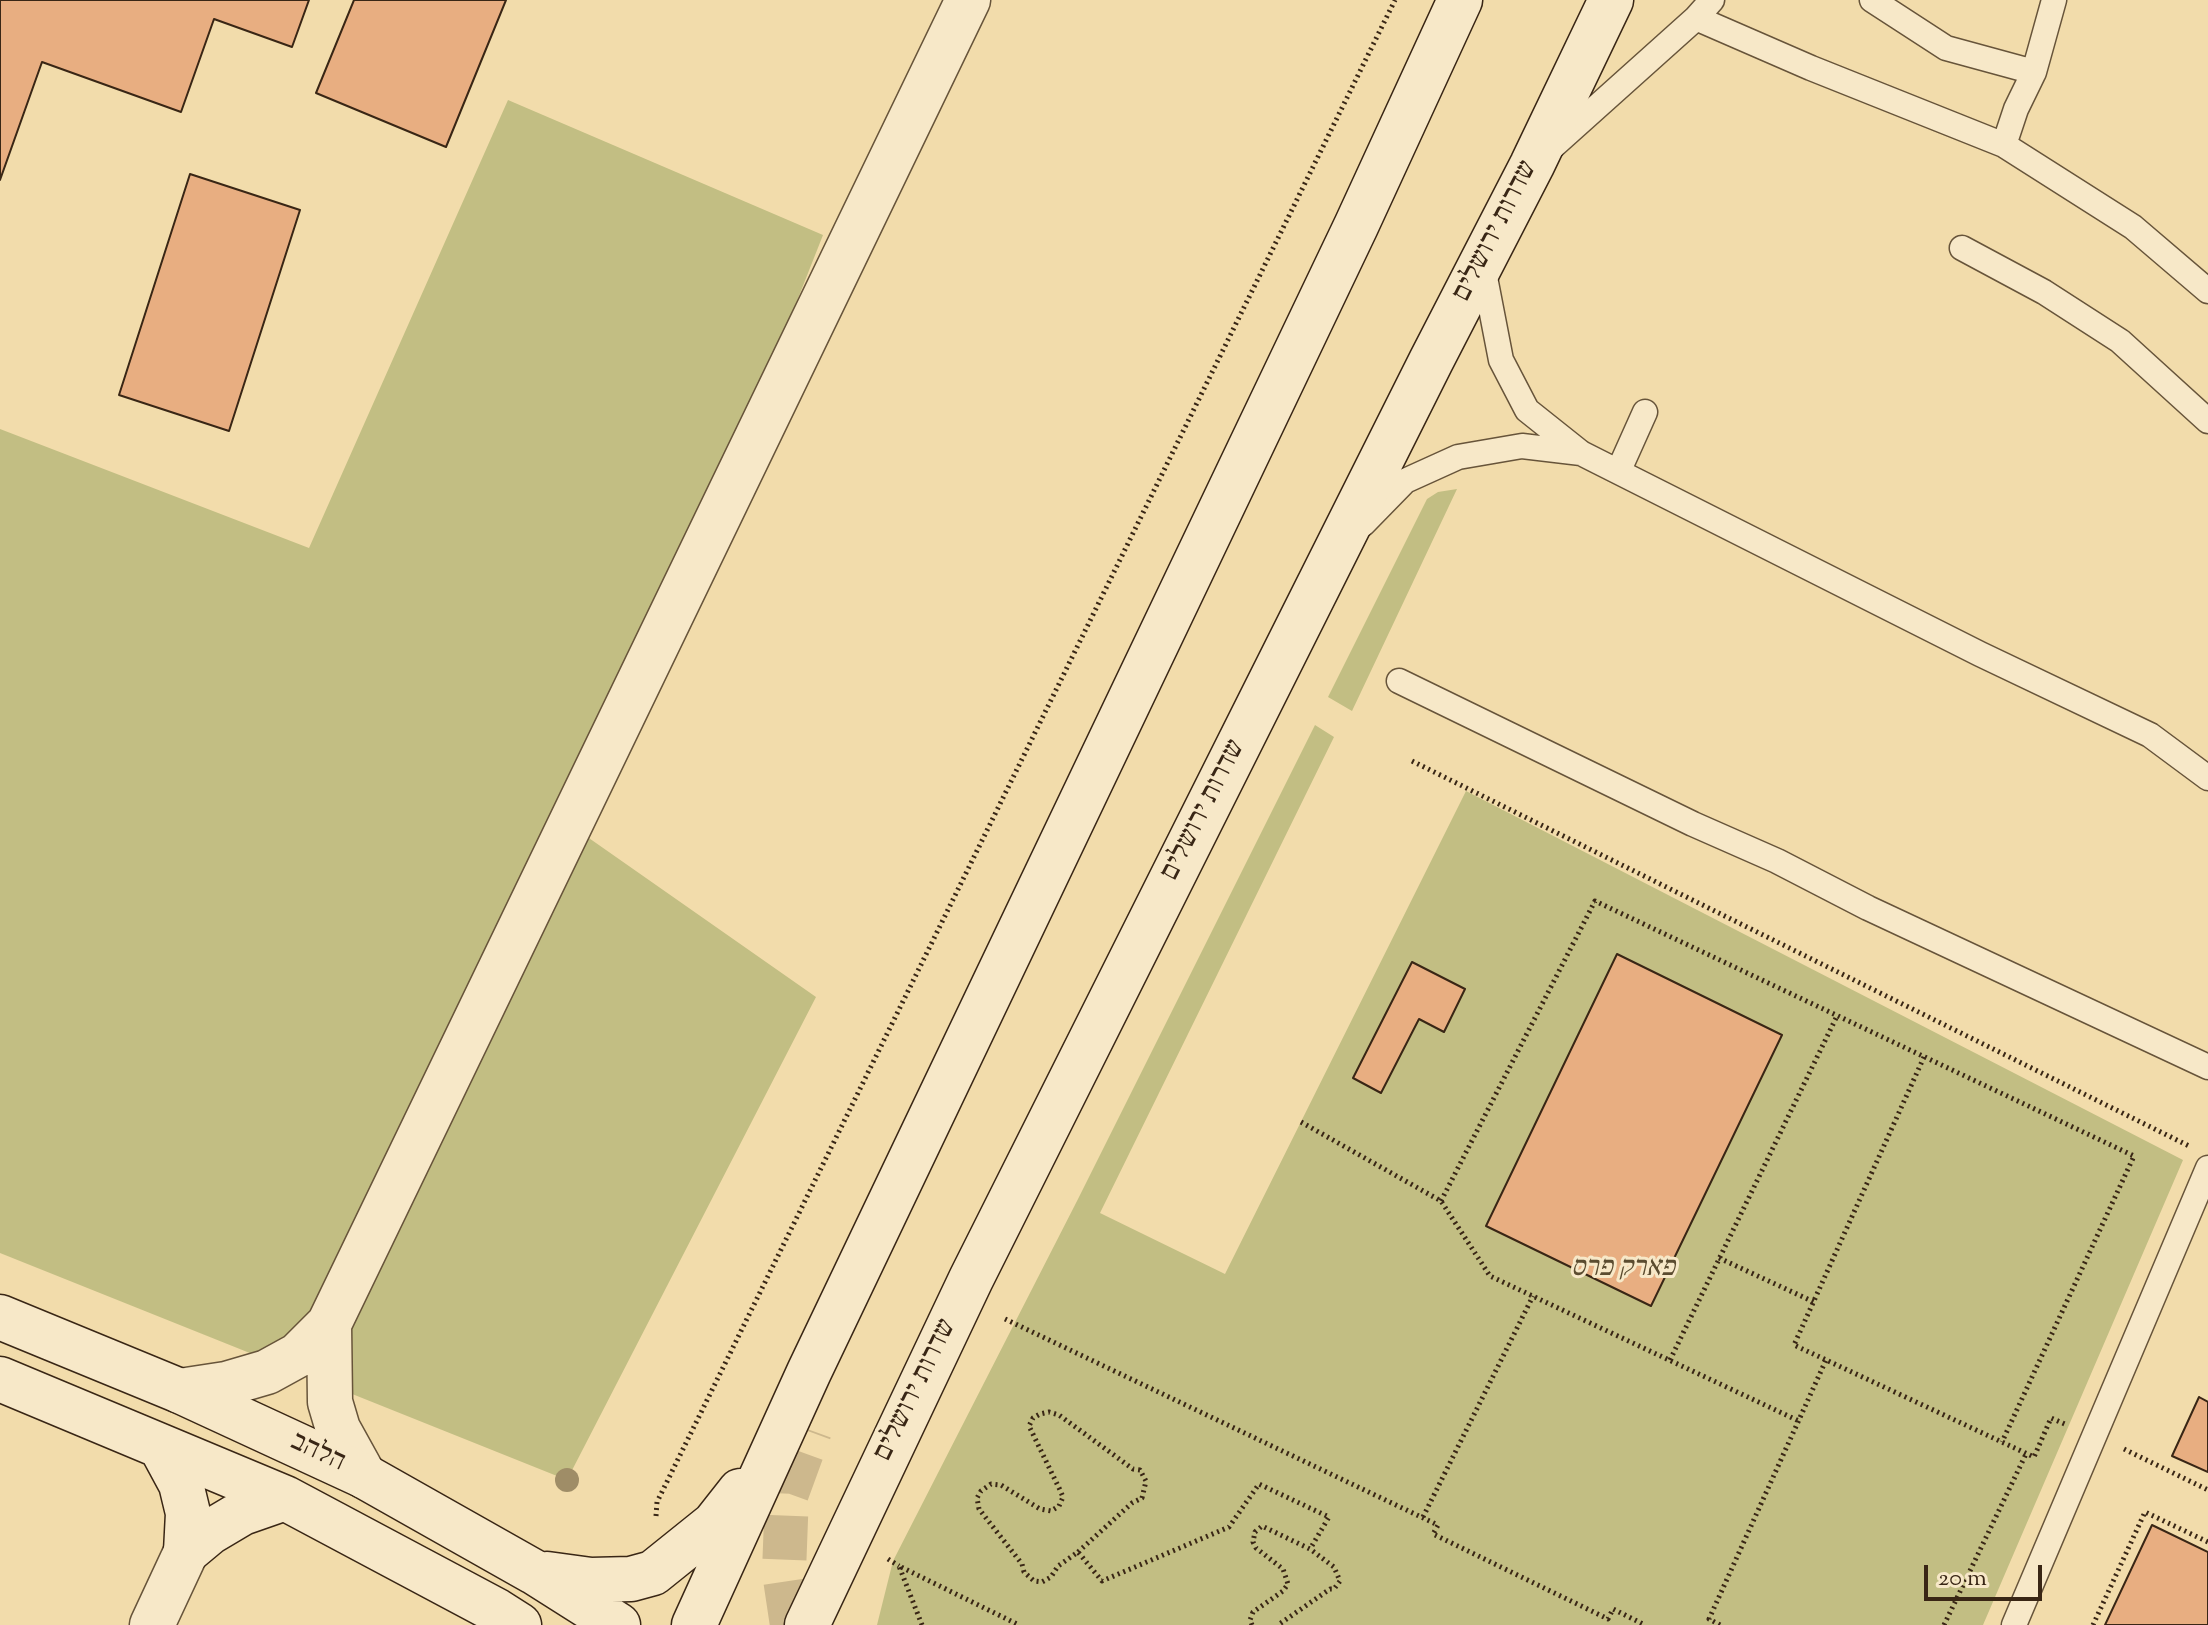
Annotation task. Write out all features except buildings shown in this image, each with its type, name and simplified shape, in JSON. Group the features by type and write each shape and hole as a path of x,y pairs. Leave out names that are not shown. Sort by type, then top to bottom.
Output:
{"main road":[{"path":"180,1391 226,1384 267,1372 298,1355 329,1324 968,0"},
{"path":"694,1625 809,1372 1356,226 1460,0"},
{"name":"שדרות ירושלים","path":"807,1625 978,1264 1532,165 1611,0"},
{"path":"810,1430 1004,1032 1112,739"},
{"name":"הלהב","path":"0,1317 180,1391 364,1476 534,1572 618,1625"},
{"path":"329,1324 330,1402 338,1429 364,1476"},
{"path":"534,1572 591,1580 631,1579 653,1573 714,1524 750,1478 787,1422 809,1372"},
{"name":"הלהב","path":"0,1379 285,1498 509,1620"},
{"path":"152,1625 186,1552 188,1513 181,1484 161,1447"},
{"path":"844,1625 845,1608 885,1456"},
{"path":"186,1552 210,1532 242,1513 285,1498"}],"lane":[{"path":"1872,0 1946,48 2034,72"},
{"path":"2004,145 2016,109 2034,72 2054,0"},
{"path":"1532,165 1704,9 1811,68 2004,145 2133,227 2208,291"},
{"path":"1962,248 2044,292 2120,341 2208,421"},
{"path":"1482,261 1501,360 1527,410 1581,453 1980,654 2150,735 2208,778"},
{"path":"1619,470 1645,412"},
{"path":"1333,555 1405,481 1458,457 1522,446 1581,453"},
{"path":"1399,681 1693,824 1777,861 1868,908 2208,1067"},
{"path":"2014,1625 2203,1159"}],"path":[{"path":"653,1573 657,1502 1395,0"},
{"path":"1412,761 2203,1159"},
{"path":"1441,1201 1595,901 2134,1156 2002,1442"},
{"path":"1670,1360 1837,1016"},
{"path":"1924,1057 1794,1345 2034,1457 2051,1418 2071,1427"},
{"path":"1301,1122 1441,1201 1490,1276 1799,1421"},
{"path":"1719,1258 1814,1302"},
{"path":"1423,1517 1533,1296"},
{"path":"1005,1319 1423,1517 1438,1525 1433,1534 1607,1622 1613,1609 1645,1625"},
{"path":"1720,1625 1709,1619 1826,1360"},
{"path":"1049,1412 1059,1415 1133,1469 1140,1470 1146,1481 1142,1498 1132,1503 1078,1552 1058,1566 1051,1577 1042,1582 1034,1581 1024,1572 1022,1564 979,1509 977,1498 991,1484 1001,1485 1040,1509 1051,1511 1059,1506 1063,1497 1029,1426 1033,1418 1040,1414 1049,1412"},
{"path":"2116,1445 2208,1490"},
{"path":"1944,1625 2026,1454"},
{"path":"1078,1552 1102,1581 1229,1527 1259,1484 1329,1517 1310,1549"},
{"path":"2093,1625 2145,1512 2208,1542"},
{"path":"1252,1625 1253,1612 1288,1584 1283,1569 1256,1548 1253,1542 1255,1532 1262,1526 1310,1549 1334,1567 1340,1581 1334,1589 1278,1625"},
{"path":"888,1559 1019,1625"},
{"path":"899,1566 922,1625"}],"green space":[{"path":"508,100 823,235 586,836 816,997 567,1480 0,1253 0,429 309,548"},
{"path":"1457,489 1352,711 1328,697 1427,499 1438,492"},
{"name":"פארק פרס","path":"1315,725 1334,737 1100,1213 1225,1274 1466,791 2183,1160 1983,1625 877,1625 893,1561"}],"tunnel":[{"path":"792,1625 784,1572 787,1493 810,1430"}]}
